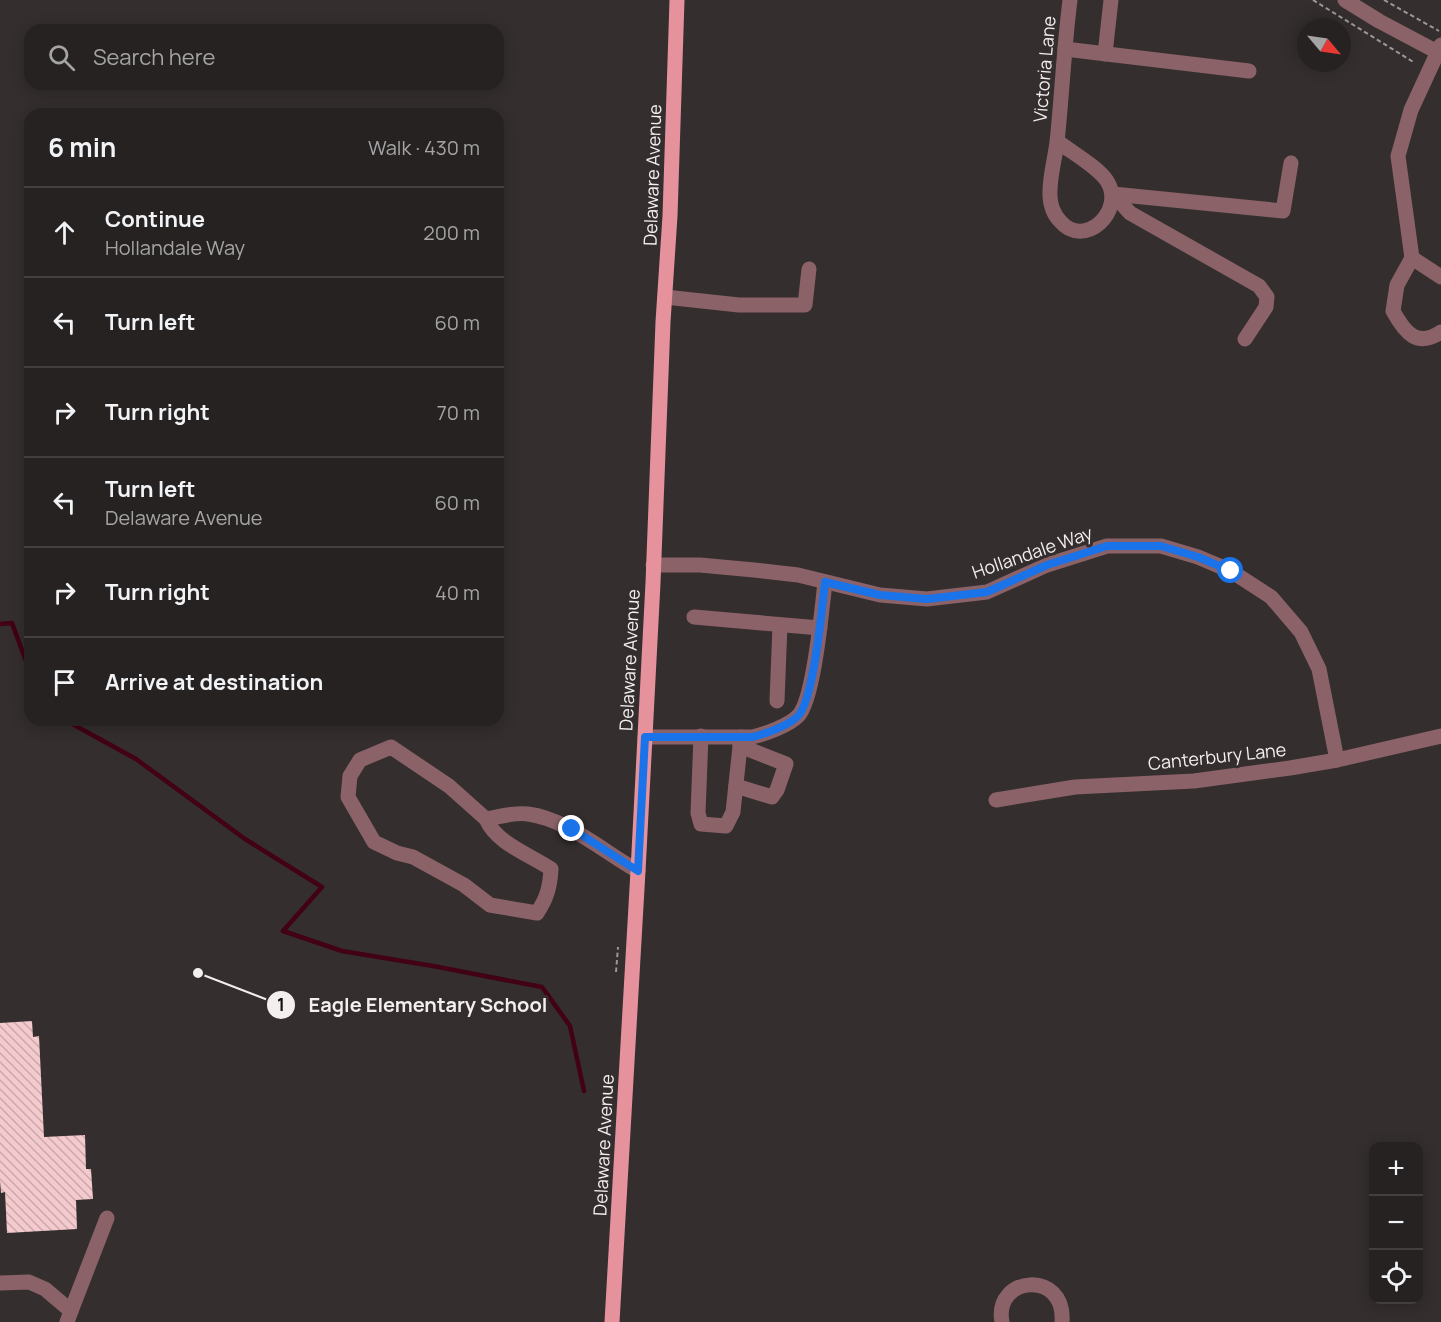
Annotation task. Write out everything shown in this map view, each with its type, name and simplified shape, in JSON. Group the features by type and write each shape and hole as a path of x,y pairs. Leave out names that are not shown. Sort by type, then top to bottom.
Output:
{"main road":[{"name":"Delaware Avenue","path":"612,1322 645,737 672,161 676,0"}],"street":[{"name":"Victoria Lane","path":"1057,141 1101,174 1113,194 1108,212 1101,223 1093,229 1078,230 1062,224 1056,217 1050,197 1070,0"},
{"path":"1105,54 1111,0"},
{"path":"1345,0 1379,21 1440,51 1428,71 1411,110 1398,156 1412,258 1397,285 1393,311 1401,325 1415,337 1430,339 1441,332"},
{"path":"1065,50 1250,71"},
{"path":"1113,194 1284,211 1290,163"},
{"path":"1113,194 1130,213 1259,286 1267,297 1266,307 1245,339"},
{"path":"1412,258 1441,277"},
{"path":"665,297 739,304 806,305 809,269"},
{"name":"Hollandale Way","path":"653,565 700,565 798,575 880,595 927,599 987,592 1047,565 1107,546 1161,546 1198,557 1231,571 1271,597 1301,632 1319,669 1337,760"},
{"path":"740,742 768,733 798,716 808,694 820,628 825,582"},
{"path":"694,617 820,628"},
{"path":"777,701 780,625"},
{"path":"645,737 701,736 740,742 786,764 777,790 772,797 736,786"},
{"path":"701,736 698,813 701,824 726,826 733,812 740,742"},
{"name":"Canterbury Lane","path":"996,800 1075,787 1194,781 1337,760 1441,736"},
{"path":"391,747 449,786 486,819 491,829 500,838 551,869 550,888 537,914 490,904 464,885 413,857 397,853 374,842 348,797 350,776 360,760 391,747"},
{"path":"486,819 525,813 545,818 572,829 638,871"},
{"path":"0,1283 29,1282 45,1289 69,1316 107,1218"},
{"path":"1002,1322 1002,1305 1008,1295 1016,1288 1026,1284 1037,1284 1055,1294 1063,1311 1062,1322"}],"path":[{"path":"1313,0 1428,71"},
{"path":"1384,0 1441,32"}],"building":[{"path":"32,1021 33,1037 39,1036 44,1137 85,1135 86,1169 91,1169 93,1199 76,1200 77,1229 7,1233 5,1192 1,1193 0,1181 0,1023"}],"waterway":[{"path":"0,624 12,623 24,656"},
{"path":"76,726 136,759 245,839 322,887 283,931 342,951 542,987 570,1026 584,1091"}],"place":[{"name":"Eagle Elementary School","path":"198,973"}],"route":[{"path":"572,829 638,871 645,737 752,737 768,733 798,716 808,694 820,628 825,582 880,595 927,599 987,592 1047,565 1107,546 1161,546 1198,557 1231,571"}]}
